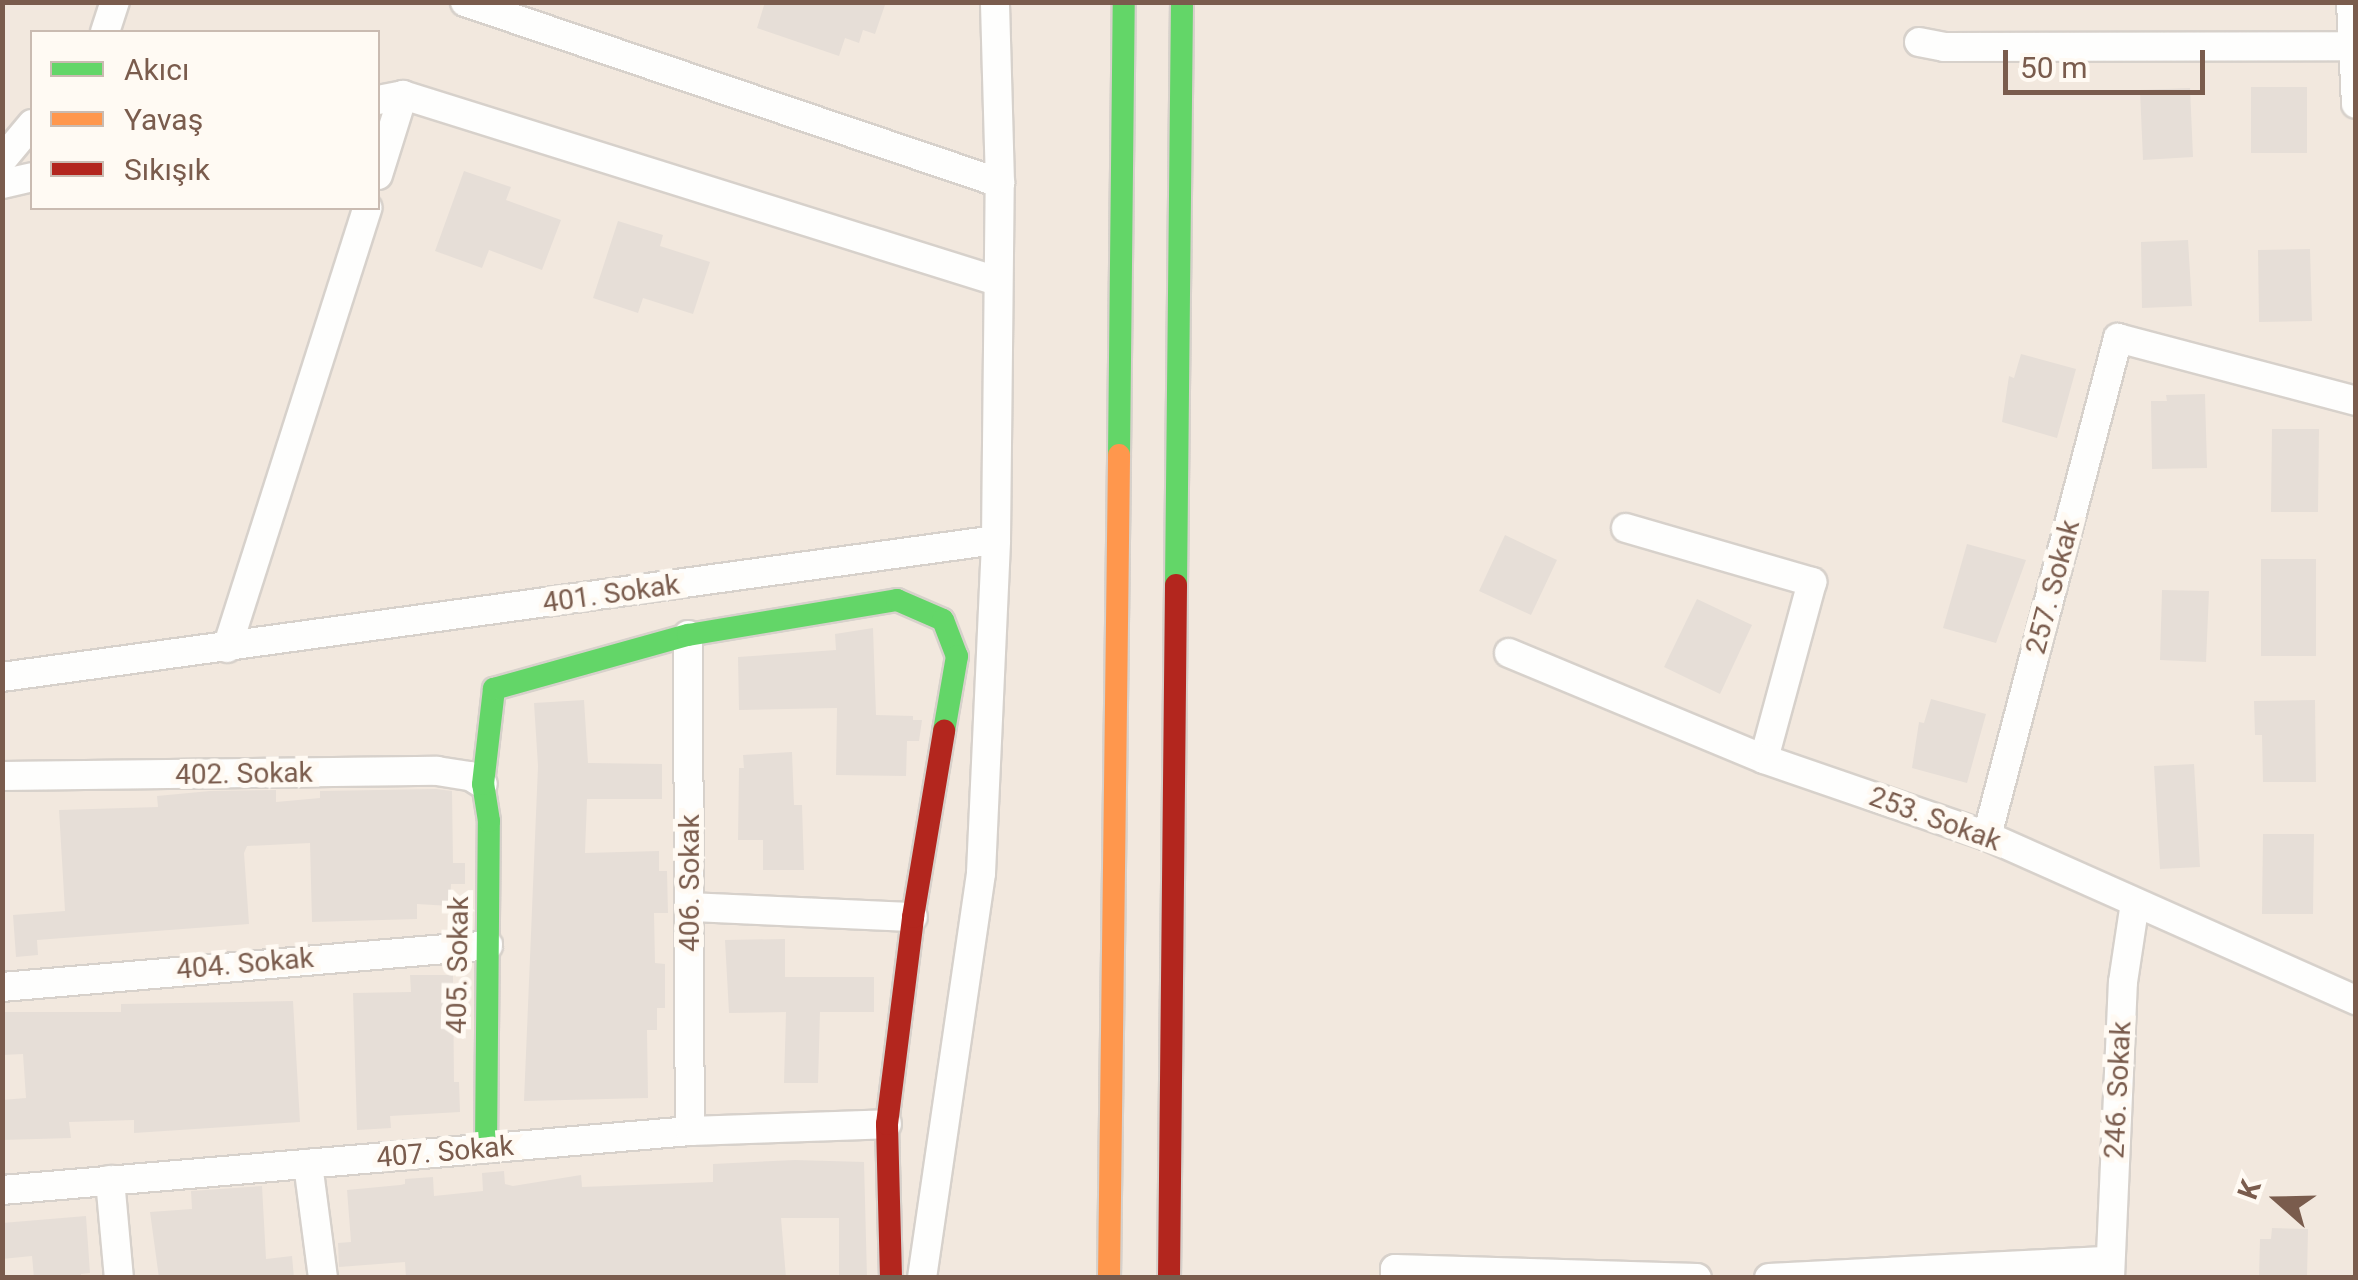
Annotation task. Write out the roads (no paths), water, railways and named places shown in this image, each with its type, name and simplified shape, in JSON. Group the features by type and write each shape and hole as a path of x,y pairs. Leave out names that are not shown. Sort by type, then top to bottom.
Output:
{"main road":[{"path":"1109,1278 1124,2"},
{"path":"1169,1278 1182,2"},
{"path":"688,635 897,600 943,620 957,656 913,917 887,1124 891,1278"},
{"name":"405. Sokak","path":"486,1148 489,800 484,784 494,689 688,635"}],"street":[{"path":"106,30 115,2"},
{"path":"465,2 1000,183"},
{"path":"922,1278 981,873 996,540 1000,183 995,2"},
{"path":"2351,2 2356,104"},
{"path":"1919,42 1944,47 2352,46"},
{"path":"380,162 390,97 997,281"},
{"path":"2,160 30,126"},
{"path":"2,184 30,177"},
{"path":"227,648 366,210"},
{"name":"257. Sokak","path":"1987,836 2118,338 2356,401"},
{"path":"1626,528 1812,582 1764,758"},
{"name":"401. Sokak","path":"2,677 996,540"},
{"name":"406. Sokak","path":"688,635 690,1132"},
{"name":"253. Sokak","path":"1509,653 1764,758 1987,836 2356,1000"},
{"name":"402. Sokak","path":"2,776 437,771 455,772 484,784"},
{"name":"246. Sokak","path":"2110,1270 2123,982 2135,903"},
{"path":"691,907 913,917"},
{"name":"404. Sokak","path":"2,987 488,946"},
{"name":"407. Sokak","path":"2,1190 690,1132 887,1124"},
{"path":"308,1164 323,1278"},
{"path":"110,1180 118,1278"},
{"path":"1769,1278 2110,1270"},
{"path":"1395,1273 1698,1278"}]}
